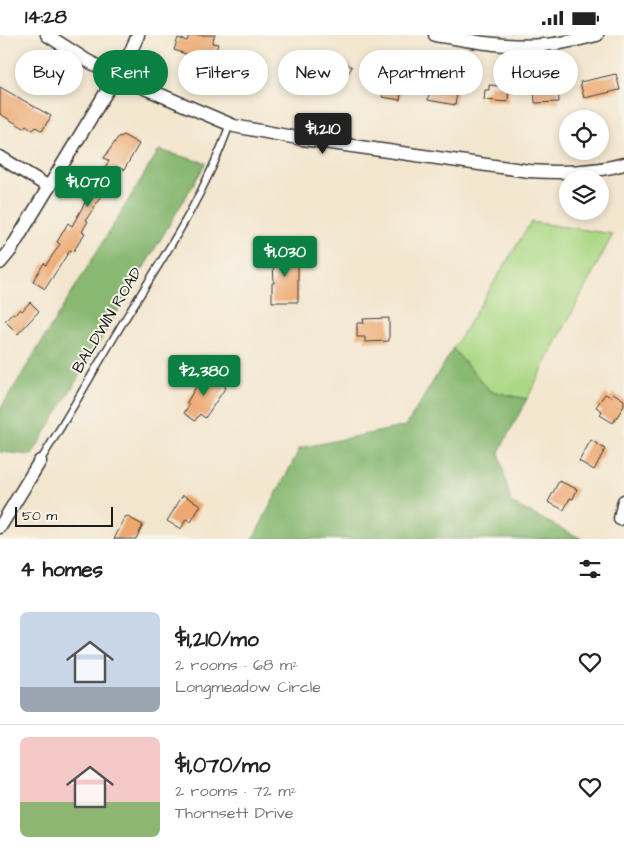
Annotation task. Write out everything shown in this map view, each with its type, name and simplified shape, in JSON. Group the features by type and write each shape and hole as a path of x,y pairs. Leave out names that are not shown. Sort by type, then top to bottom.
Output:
{"street":[{"path":"47,35 93,64"},
{"path":"131,50 138,35"},
{"path":"435,35 488,44 519,46 544,45 597,35"},
{"path":"0,263 10,251 105,95"},
{"path":"161,95 230,124 303,139 529,171 582,172 624,164"},
{"path":"0,157 49,187"},
{"name":"BALDWIN ROAD","path":"0,527 40,461"},
{"path":"620,519 624,501"}],"lane":[{"name":"BALDWIN ROAD","path":"40,461 188,217 209,178 230,124"}],"green space":[{"path":"159,150 206,163 32,455 0,452 0,410"},
{"path":"531,222 613,234 527,399 490,391 453,349"},
{"path":"453,349 490,391 527,399 499,452 511,503 582,539 253,539 300,448 406,426"}],"building":[{"path":"189,35 215,35 212,43 218,44 216,50 174,50 178,38 187,41"},
{"path":"616,74 620,90 584,98 580,82"},
{"path":"489,85 493,85 493,95 508,95 508,102 484,100 485,90 489,90"},
{"path":"0,87 51,116 42,131 36,127 33,130 26,125 24,128 0,114"},
{"path":"382,95 401,95 400,100 382,97"},
{"path":"428,95 457,95 455,105 428,100"},
{"path":"534,95 559,95 559,102 535,103"},
{"path":"123,135 139,144 124,170 119,167 86,220 88,221 82,232 85,233 73,252 70,250 45,289 33,281 44,263 46,265 60,244 57,242 68,223 72,226 86,201 83,198 109,161 104,158 119,136"},
{"path":"276,248 291,248 291,262 298,262 298,302 272,302 272,283 274,283 273,262 276,262"},
{"path":"30,302 39,311 18,334 5,321 13,313 15,314 20,309 22,311"},
{"path":"389,318 389,341 365,342 365,337 357,337 357,323 364,323 363,319"},
{"path":"204,373 226,387 205,418 200,414 195,421 184,413 189,405 186,404"},
{"path":"613,393 624,400 624,406 613,423 600,415 602,411 596,407 605,394 611,397"},
{"path":"591,440 605,449 594,470 579,461"},
{"path":"559,481 577,489 573,499 570,498 564,510 548,502"},
{"path":"183,495 201,505 191,522 186,519 181,529 167,521"},
{"path":"126,516 143,525 136,539 114,539"}]}
